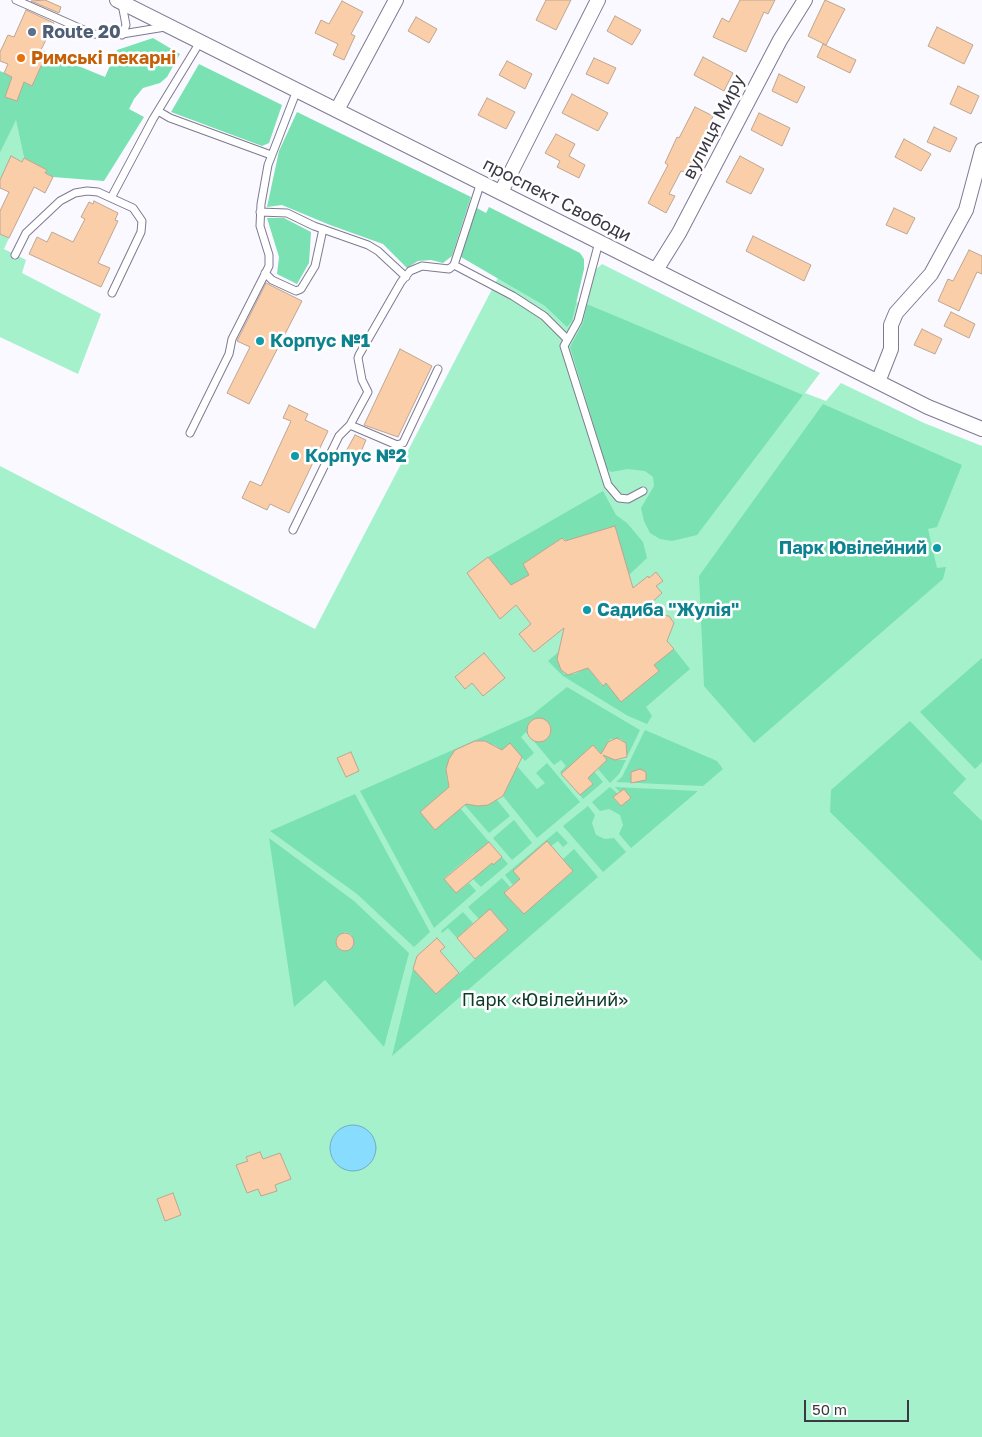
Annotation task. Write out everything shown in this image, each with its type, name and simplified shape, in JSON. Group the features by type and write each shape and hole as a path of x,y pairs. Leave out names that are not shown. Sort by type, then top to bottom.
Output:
{"street":[{"path":"337,110 396,0"},
{"path":"501,192 598,0"},
{"name":"вулиця Миру","path":"656,270 680,233 780,40 805,0"},
{"name":"проспект Свободи","path":"119,1 928,407 982,429"},
{"path":"878,382 890,349 891,325 896,313 931,274 966,210 982,150"}],"lane":[{"path":"16,0 93,34 122,35 150,28 170,27"},
{"path":"119,1 126,20 122,35"},
{"path":"110,198 158,111 200,42"},
{"path":"190,433 229,354 232,339 269,266 269,255 260,226 260,212 271,155 297,90"},
{"path":"158,111 170,118 271,155"},
{"path":"293,530 339,436 350,425 368,392 362,380 358,358 410,271 422,266 449,269 454,265 481,182"},
{"path":"15,255 26,233 60,201 75,193 98,192 133,208 142,221 140,232 112,293"},
{"path":"260,212 287,213 323,230 368,245 378,251 406,277"},
{"path":"265,273 272,280 296,291 301,289 315,266 323,230"},
{"path":"599,242 578,321 564,346 608,485 619,498 628,499 643,491"},
{"path":"454,265 513,296 544,316 567,340"},
{"path":"350,425 397,445 403,443 438,369"}],"green space":[{"path":"153,38 180,54 167,77 160,83 143,88 134,99 129,109 144,117 104,181 53,177 45,173 47,170 24,158 16,120 0,153 0,71 32,85 47,53 105,77 117,50"},
{"path":"199,64 282,105 269,143 262,146 171,112"},
{"path":"297,112 471,197 452,256 443,263 431,260 418,261 407,268 383,244 282,205 267,207 279,151"},
{"path":"16,119 24,158 22,162 11,157 0,180 0,153"},
{"path":"475,207 486,213 489,207 580,253 584,259 584,269 572,321 567,327 545,306 461,257"},
{"path":"267,218 284,218 311,232 309,263 297,284 277,274 279,257"},
{"path":"0,234 9,238 4,249 26,260 22,273 101,314 78,374 0,337"},
{"name":"Парк «Ювілейний»","path":"602,264 820,373 805,393 826,401 841,383 924,423 982,446 982,1437 0,1437 0,466 315,629 501,272 630,323 587,304 595,270"},
{"path":"587,304 803,395 697,535 672,541 660,539 650,533 644,521 641,508 654,486 653,477 645,471 628,469 611,472 607,469 570,347 583,323"},
{"path":"823,404 962,465 937,527 928,529 937,568 946,567 943,579 754,743 704,686 699,576"},
{"path":"603,491 616,515 627,523 643,542 647,558 629,575 562,538 523,564 529,575 511,585 488,557"},
{"path":"562,649 557,659 564,674 575,674 587,667 602,686 606,683 621,701 659,671 654,665 674,649 690,669 646,707 652,716 647,724 628,716 563,676 548,661"},
{"path":"982,658 982,762 975,769 920,712"},
{"path":"567,687 640,730 628,755 626,754 626,743 621,739 610,739 606,745 605,749 614,760 626,760 619,774 610,783 598,769 607,760 593,745 581,756 603,782 583,799 580,795 593,783 576,765 563,776 560,772 566,766 561,760 554,765 526,732 521,737 534,753 525,761 510,744 503,750 537,789 545,783 536,773 547,763 580,802 537,838 503,796 510,782 512,772 504,752 495,745 475,741 455,750 446,769 447,780 451,790 467,804 488,805 497,800 510,816 489,833 461,801 441,794 420,812 435,829 460,808 489,842 480,850 493,865 502,857 508,864 481,887 473,879 486,867 474,853 444,878 456,893 469,883 476,891 434,928 360,791 532,715","holes":["536,719 543,719 551,727 550,735 544,741 537,741 529,734 530,724"]},
{"path":"910,721 966,779 953,793 982,821 982,961 830,812 831,790"},
{"path":"645,730 717,761 723,769 703,786 616,782 622,777"},
{"path":"610,787 618,794 613,798 621,806 631,798 624,789 620,792 615,787 698,791 631,848 619,834 623,825 620,815 609,809 600,811 592,802"},
{"path":"355,794 430,932 414,947 357,894 270,831"},
{"path":"588,806 595,815 592,823 596,835 605,839 614,838 626,852 603,872 563,826"},
{"path":"514,820 532,843 512,860 493,838"},
{"path":"557,831 568,843 563,847 558,841 551,846 547,842 513,871 520,879 513,885 505,875"},
{"path":"269,838 354,901 409,953 384,1047 325,980 294,1007","holes":["345,932 351,934 354,942 349,949 338,948 336,939 339,935"]},
{"path":"574,849 598,877 392,1056 413,969 436,994 508,930 490,909 479,919 468,907 502,878 510,887 504,893 524,914 573,871 563,859"},
{"path":"463,912 473,923 457,938 448,928 442,933 441,931"}],"water":[{"path":"348,1125 358,1125 372,1135 376,1148 372,1161 366,1167 358,1171 348,1171 334,1161 330,1153 330,1143 340,1129"}],"building":[{"path":"45,0 61,7 59,13 31,1"},
{"path":"546,0 571,0 556,30 536,20"},
{"path":"740,0 775,0 768,14 764,12 746,52 713,37 722,18 729,22"},
{"path":"825,0 845,9 826,45 808,36"},
{"path":"342,1 363,12 351,34 355,36 344,60 333,55 338,44 315,33 321,20 329,24"},
{"path":"26,10 54,23 41,50 47,53 32,86 24,82 17,101 5,97 12,77 4,73 8,64 0,61 0,52 8,35 14,37"},
{"path":"615,16 641,30 632,45 607,31"},
{"path":"416,17 437,29 429,43 408,31"},
{"path":"937,27 973,45 964,64 928,46"},
{"path":"823,44 856,60 850,73 817,57"},
{"path":"703,57 733,73 724,91 694,75"},
{"path":"594,58 616,68 608,84 586,74"},
{"path":"507,61 532,74 525,89 499,75"},
{"path":"779,74 805,87 797,103 772,91"},
{"path":"958,86 979,96 971,114 950,104"},
{"path":"572,94 608,113 598,131 562,113"},
{"path":"487,98 515,112 506,129 478,115"},
{"path":"695,107 713,116 687,173 681,171 669,194 675,196 666,213 648,203 668,165 665,163 677,137 679,138"},
{"path":"759,113 790,128 782,146 751,130"},
{"path":"934,127 957,138 950,152 927,142"},
{"path":"556,134 575,144 569,156 585,165 579,178 557,167 560,161 545,153"},
{"path":"904,139 931,154 921,171 895,157"},
{"path":"11,156 22,162 24,158 47,170 45,173 53,177 45,193 34,187 9,238 0,234 0,211 9,192 0,188 0,180"},
{"path":"740,156 764,169 751,194 726,182"},
{"path":"94,201 118,213 115,220 118,221 98,263 110,268 101,287 29,254 37,237 47,242 52,232 73,242 85,219 81,217 89,202 93,204"},
{"path":"894,208 915,218 907,234 886,225"},
{"path":"753,236 811,265 804,281 746,251"},
{"path":"969,250 982,256 982,274 977,272 959,311 938,301 948,279 953,281"},
{"name":"Корпус №1","path":"266,283 302,301 249,404 227,393 250,347 237,341"},
{"path":"951,312 975,324 969,338 944,326"},
{"path":"922,329 942,339 935,354 914,345"},
{"path":"400,349 432,366 398,437 364,425"},
{"name":"Корпус №2","path":"289,405 308,414 305,420 328,431 289,513 270,504 267,510 242,498 250,481 261,486 291,421 283,418"},
{"path":"355,435 366,440 357,461 344,455"},
{"name":"Садиба \"Жулія\"","path":"615,526 633,588 656,572 663,581 656,586 662,593 650,604 659,615 669,616 674,623 667,641 674,649 654,665 659,671 621,702 606,683 603,686 588,668 568,675 561,670 557,659 564,628 534,652 519,634 531,624 516,605 500,619 467,573 488,557 511,585 529,575 523,564 562,538 565,541"},
{"path":"484,653 505,678 483,696 472,683 465,689 455,677"},
{"path":"539,718 547,722 551,730 547,738 539,742 531,738 527,730 531,722"},
{"path":"617,738 626,743 627,757 615,760 603,755 607,760 588,778 593,784 580,795 561,774 593,745 601,754 608,742"},
{"path":"475,741 485,741 502,750 510,743 522,757 503,796 488,805 466,804 435,830 420,812 449,787 446,769 449,759 455,750"},
{"path":"351,752 359,771 346,777 337,758"},
{"path":"640,769 646,772 646,780 631,783 631,772"},
{"path":"624,789 631,798 621,806 613,797"},
{"path":"547,841 573,871 524,914 504,893 520,879 513,871"},
{"path":"489,842 502,857 456,893 444,879"},
{"path":"490,909 508,930 475,959 457,938"},
{"path":"345,933 351,936 354,942 351,948 345,951 339,948 336,942 339,936"},
{"path":"437,938 445,947 440,951 459,973 436,994 413,969 417,956"},
{"path":"260,1152 263,1159 280,1153 291,1179 275,1185 277,1191 261,1196 258,1189 247,1193 236,1165 248,1161 246,1157"},
{"path":"173,1193 181,1215 165,1221 157,1199"}],"place":[{"name":"Route 20","path":"32,32"},
{"name":"Римські пекарні","path":"21,58"},
{"name":"Корпус №1","path":"260,341"},
{"name":"Корпус №2","path":"295,456"},
{"name":"Парк Ювілейний","path":"937,548"},
{"name":"Садиба \"Жулія\"","path":"587,610"}]}
